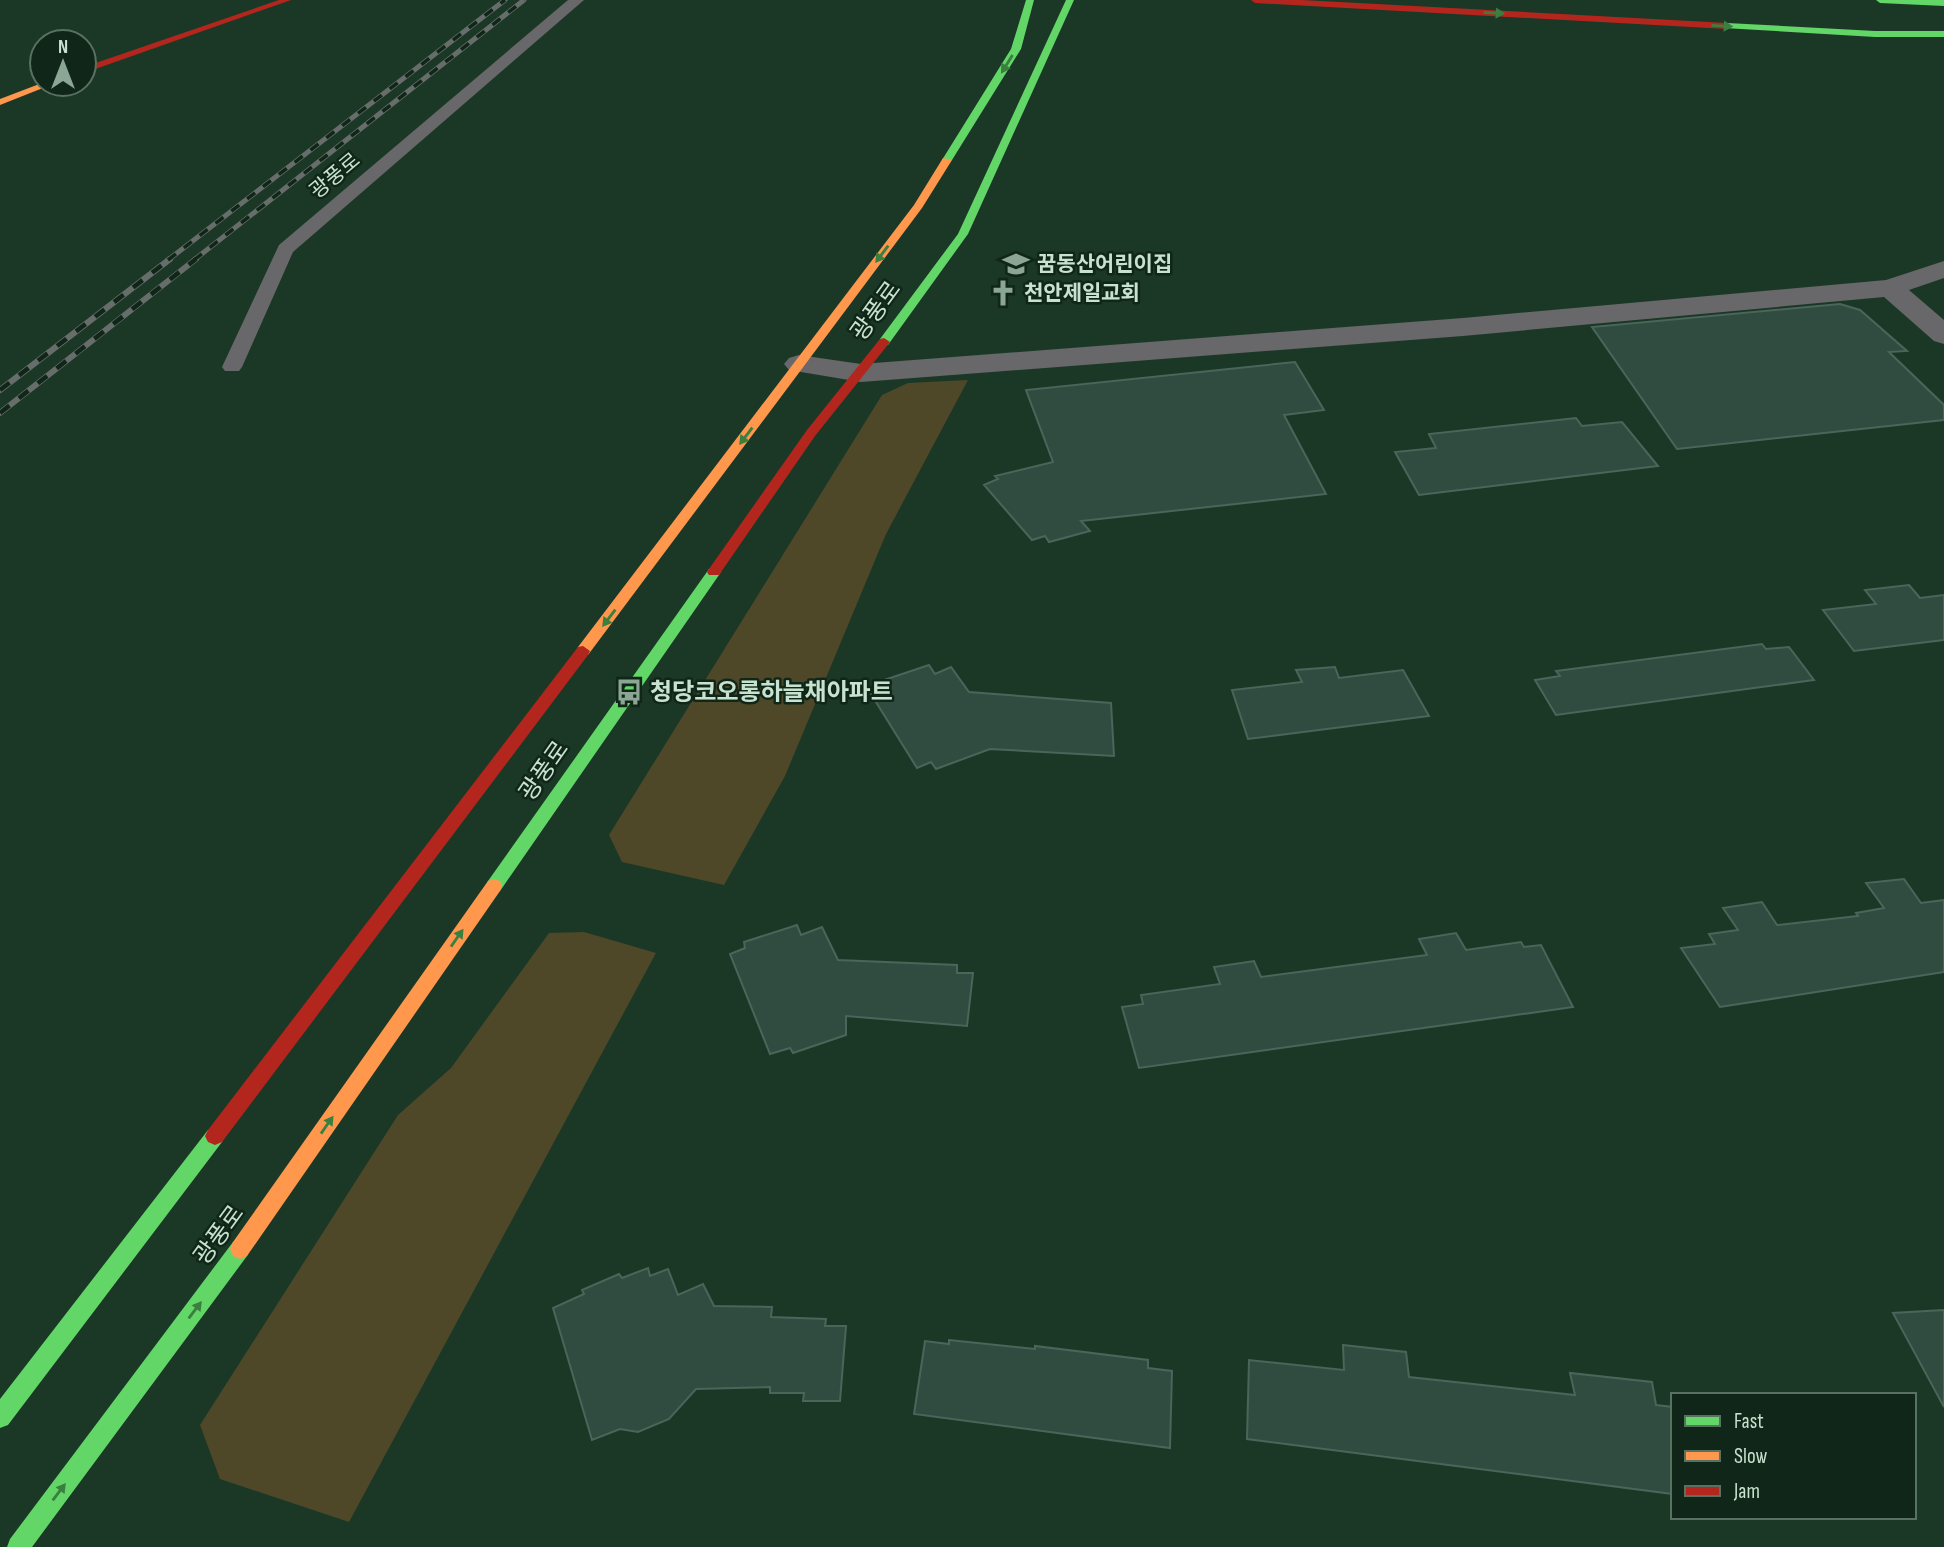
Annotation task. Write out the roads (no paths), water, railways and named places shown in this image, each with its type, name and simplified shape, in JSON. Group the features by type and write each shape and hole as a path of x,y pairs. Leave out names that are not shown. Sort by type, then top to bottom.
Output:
{"main road":[{"path":"98,65 236,20 287,0"},
{"name":"광풍로","path":"0,1417 393,904 918,206 1016,49 1030,0"},
{"name":"광풍로","path":"18,1547 245,1243 811,433 861,373 963,234 1070,0"},
{"path":"1255,0 1875,34 1944,34"},
{"path":"1878,7 1944,3"},
{"path":"1878,7 1944,18"},
{"path":"0,102 28,92"}],"street":[{"path":"799,364 861,373 1436,329 1890,289 1944,270"},
{"path":"1890,289 1944,335"}],"lane":[{"name":"광풍로","path":"232,367 285,249 578,0"}],"railway":[{"path":"168,260 505,0"},
{"path":"194,260 524,0"},
{"path":"0,390 170,259"},
{"path":"0,413 196,259"}],"place":[{"name":"꿈동산어린이집","path":"1016,264"},
{"name":"천안제일교회","path":"1003,293"},
{"name":"청당코오롱하늘채아파트","path":"629,692"}]}
